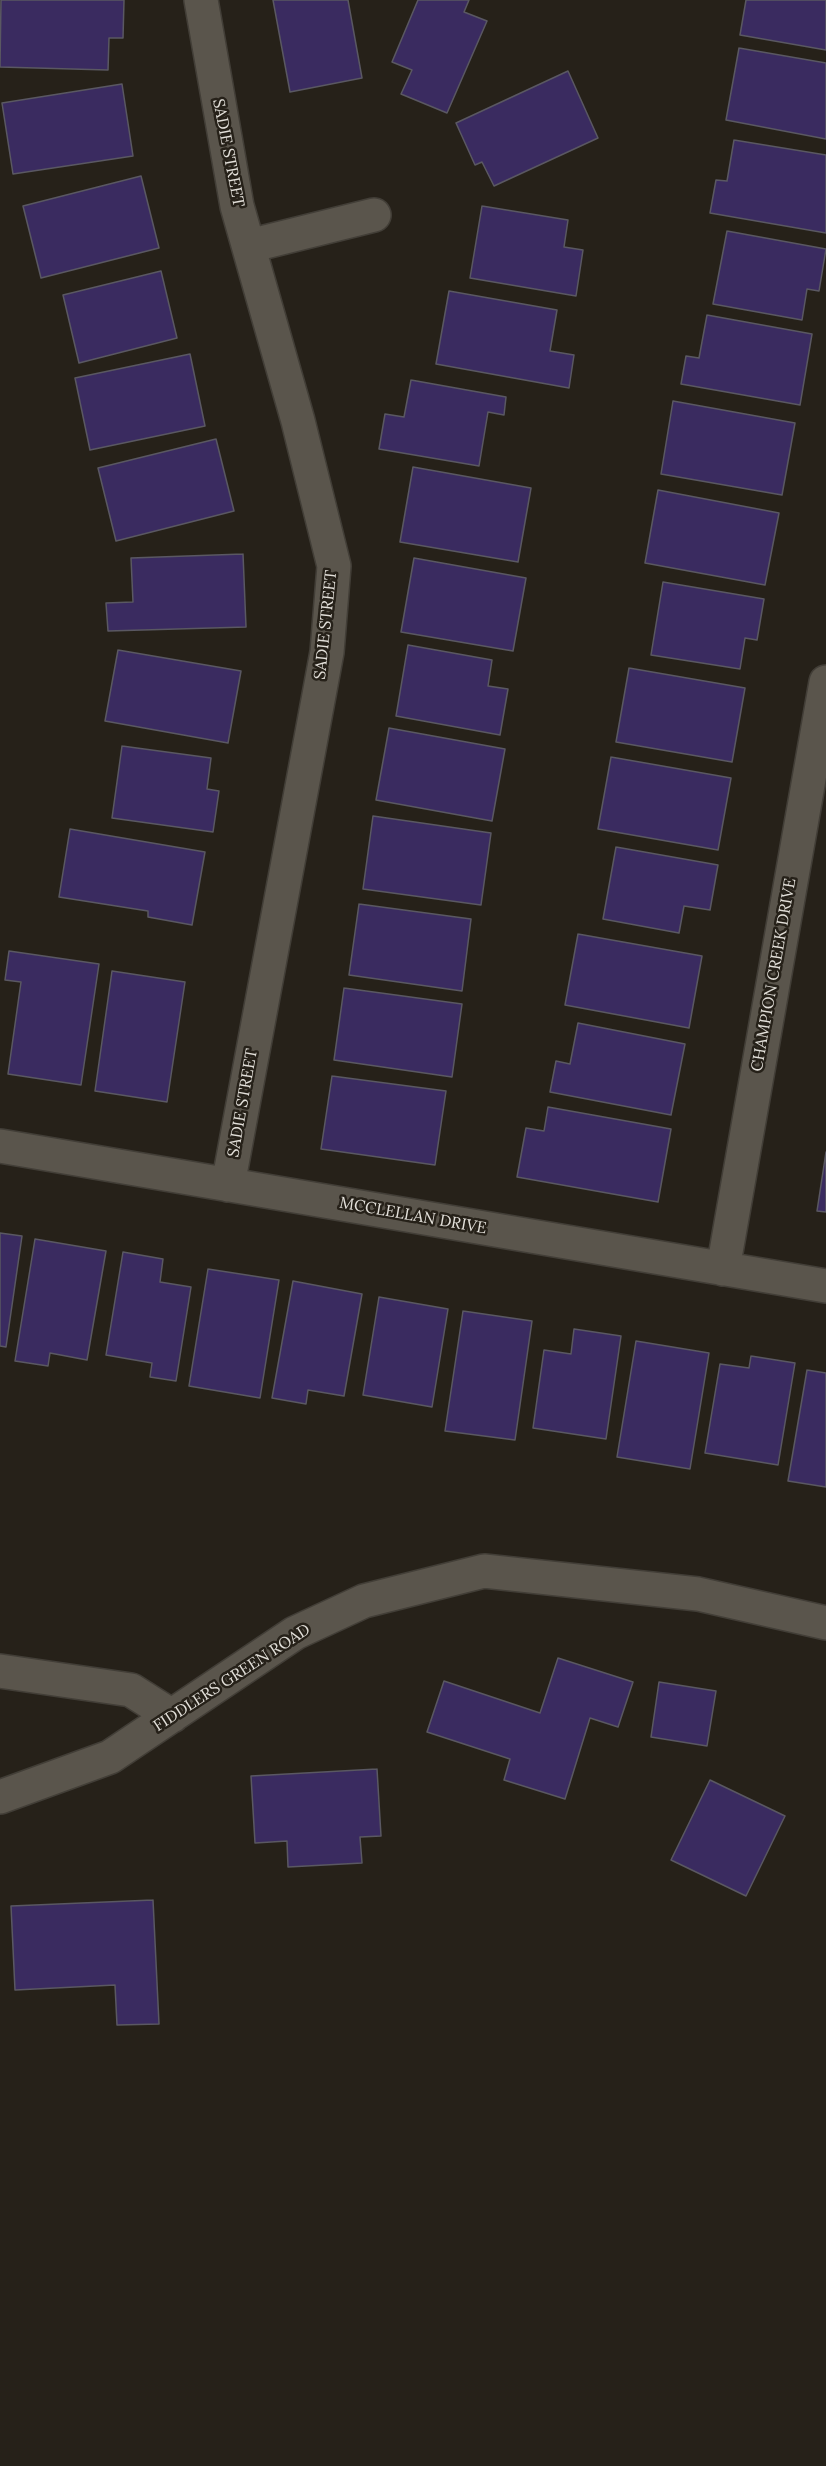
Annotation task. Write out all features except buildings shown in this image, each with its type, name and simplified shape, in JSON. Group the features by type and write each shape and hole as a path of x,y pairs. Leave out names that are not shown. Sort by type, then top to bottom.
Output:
{"street":[{"name":"SADIE STREET","path":"201,0 237,206 298,421 334,566 327,652 228,1185"},
{"path":"249,246 374,215"},
{"name":"CHAMPION CREEK DRIVE","path":"723,1269 826,682"},
{"name":"MCCLELLAN DRIVE","path":"0,1146 826,1286"},
{"name":"FIDDLERS GREEN ROAD","path":"0,1797 111,1757 295,1633 364,1601 484,1571 698,1594 826,1623"},
{"path":"0,1671 131,1690 172,1716"}]}
